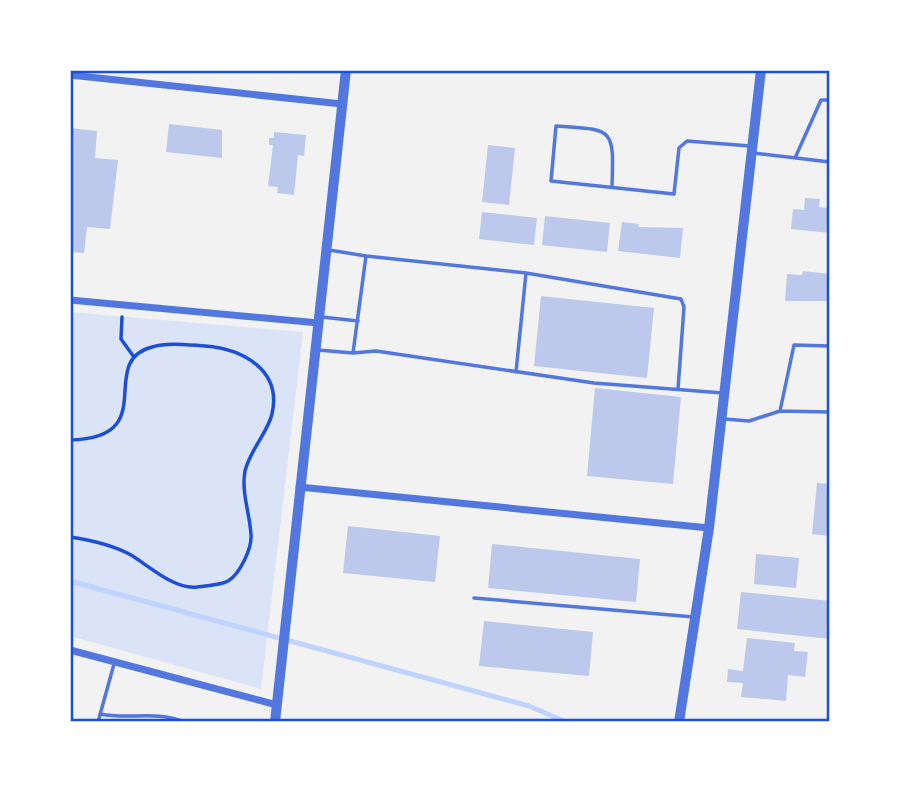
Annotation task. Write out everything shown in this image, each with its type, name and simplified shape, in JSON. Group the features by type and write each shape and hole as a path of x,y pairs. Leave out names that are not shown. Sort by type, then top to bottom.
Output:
{"street":[{"path":"275,722 346,70"},
{"path":"679,722 709,528 726,393 761,70"},
{"path":"70,75 342,104"},
{"path":"70,300 319,320"},
{"path":"299,487 709,528"},
{"path":"70,650 277,705"}],"lane":[{"path":"795,158 821,100 830,100"},
{"path":"612,187 614,152 607,134 600,129 556,127 551,181 674,194 679,148 687,141 830,162"},
{"path":"327,249 366,256 526,273 681,299 684,307 678,389"},
{"path":"353,353 366,256"},
{"path":"516,372 526,273"},
{"path":"319,320 358,321"},
{"path":"780,411 794,345 830,346"},
{"path":"316,350 353,353 376,351 594,383 726,393"},
{"path":"722,418 749,421 780,411 830,412"},
{"path":"474,598 696,618"},
{"path":"99,722 115,662"},
{"path":"100,714 126,719 142,713 165,714 186,722"}],"path":[{"path":"123,304 121,339 134,357"},
{"path":"70,440 101,436 124,415 125,373 134,357 151,347 227,348 246,356 264,369 274,392 272,416 255,443 245,473 246,510 251,537 244,561 229,581 193,588 162,576 129,554 88,539 70,537"}],"shaded area":[{"path":"70,312 303,332 261,689 70,636"}],"building":[{"path":"169,124 222,130 222,158 166,152"},
{"path":"70,128 97,131 95,158 118,160 110,229 87,227 84,253 70,252"},
{"path":"274,132 306,135 304,156 298,155 294,195 277,193 278,187 268,186 273,145 269,145 269,138 274,138"},
{"path":"488,145 515,148 509,205 482,202"},
{"path":"828,197 830,233 791,229 793,209 804,210 805,198 820,199 819,207 827,208"},
{"path":"482,212 537,218 534,245 479,239"},
{"path":"545,216 610,223 607,252 542,245"},
{"path":"622,222 639,224 638,227 683,228 680,258 618,251"},
{"path":"803,271 830,274 830,301 785,301 787,274 802,275"},
{"path":"541,296 654,308 647,378 534,366"},
{"path":"595,388 681,397 673,484 587,476"},
{"path":"817,483 830,484 830,536 812,534"},
{"path":"348,526 440,536 435,582 343,573"},
{"path":"492,544 640,559 636,602 488,588"},
{"path":"756,554 799,558 796,588 754,584"},
{"path":"741,592 830,601 830,639 737,629"},
{"path":"484,621 593,632 589,676 479,666"},
{"path":"747,638 795,643 794,651 808,652 805,677 788,675 786,701 741,697 743,683 727,682 728,669 743,671"}],"waterway":[{"path":"70,581 529,706 566,722"}]}
